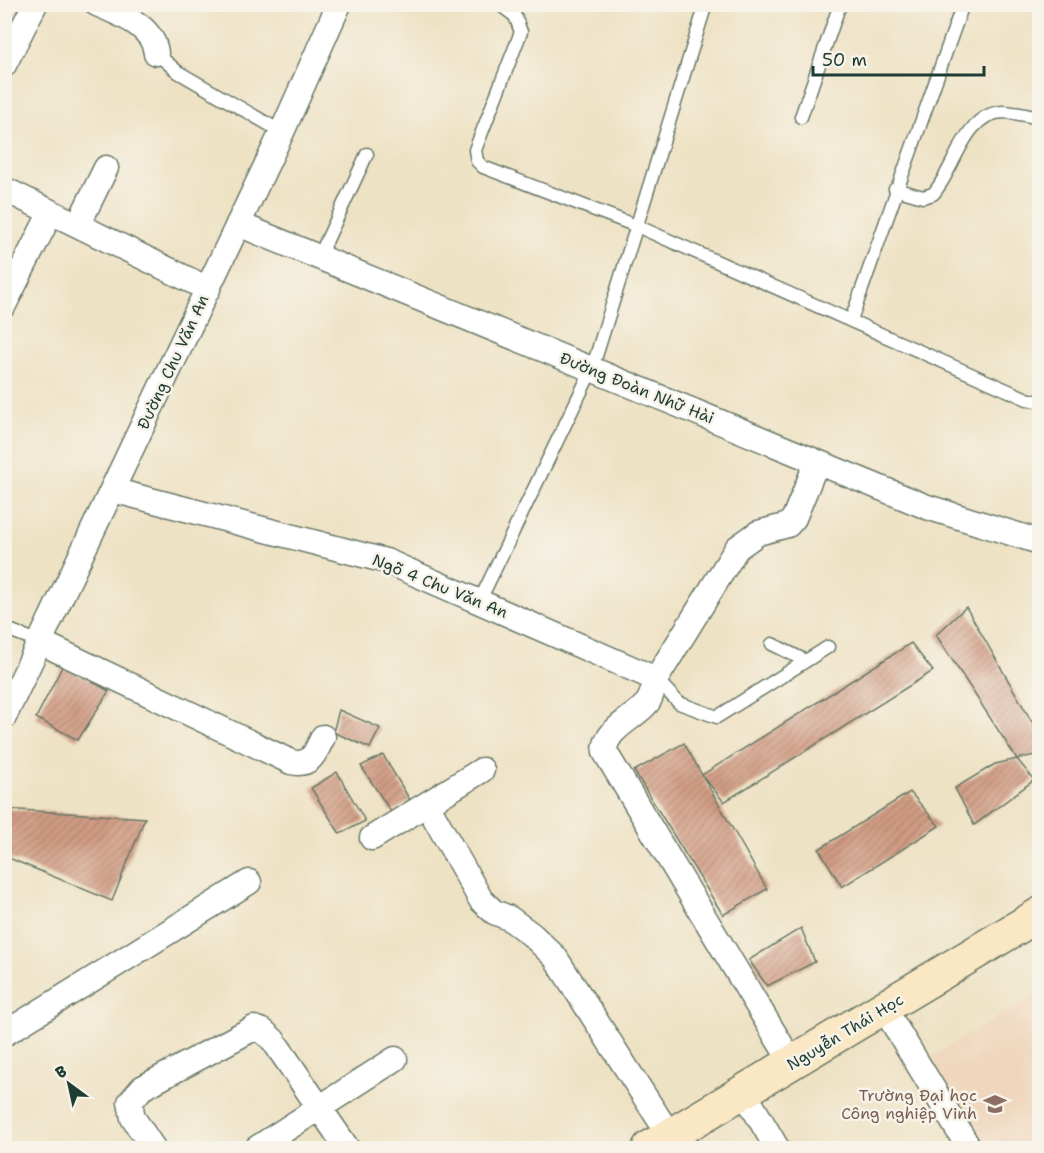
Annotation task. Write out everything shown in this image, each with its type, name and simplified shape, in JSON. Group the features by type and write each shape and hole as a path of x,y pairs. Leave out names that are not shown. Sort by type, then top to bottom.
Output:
{"main road":[{"name":"Nguyễn Thái Học","path":"659,1142 1040,914"}],"street":[{"path":"4,65 34,4"},
{"path":"97,4 132,19 148,35 156,53"},
{"name":"Đường Chu Văn An","path":"4,717 282,132 339,4"},
{"path":"78,225 106,168"},
{"path":"4,189 208,289"},
{"path":"4,305 51,212"},
{"name":"Đường Đoàn Nhữ Hài","path":"238,224 927,507 1040,542"},
{"path":"792,1064 605,752 605,746 615,731 648,701 656,679 737,548 752,536 788,525 794,518 818,462"},
{"name":"Ngõ 4 Chu Văn An","path":"112,490 386,561 656,679"},
{"path":"40,642 291,762 300,764 312,758 323,737"},
{"path":"372,838 482,770"},
{"path":"427,804 481,900 494,912 509,918 532,935 555,957 659,1142"},
{"path":"4,1034 249,882"},
{"path":"884,1008 969,1149"},
{"path":"153,1149 133,1118 130,1102 142,1088 254,1028 263,1031 273,1040 347,1149"},
{"path":"257,1149 395,1059"},
{"path":"744,1092 777,1149"}],"lane":[{"path":"499,4 514,16 521,32 475,150 477,161 483,167 639,227 1027,399 1040,402"},
{"path":"479,602 592,369 639,227 706,4"},
{"path":"801,117 840,4"},
{"path":"850,320 963,4"},
{"path":"156,53 178,72 282,132"},
{"path":"895,189 923,197 933,194 972,129 987,116 1004,112 1040,118"},
{"path":"319,257 367,154"},
{"path":"4,628 40,642"},
{"path":"772,644 806,661"},
{"path":"656,679 679,703 717,717 828,647"}],"shaded area":[{"name":"Trường Đại học Công nghiệp Vinh","path":"1039,993 1039,1148 978,1148 925,1060"}],"building":[{"path":"966,607 1040,736 1040,754 1017,759 936,635"},
{"path":"911,643 933,671 724,802 702,775"},
{"path":"63,665 109,691 78,740 36,718"},
{"path":"339,710 380,728 370,748 333,732"},
{"path":"684,743 767,889 723,915 634,771"},
{"path":"383,755 410,800 391,812 361,766"},
{"path":"1017,759 1034,780 974,825 955,788 995,764"},
{"path":"337,772 365,821 340,834 311,788"},
{"path":"910,792 939,826 842,887 819,849"},
{"path":"4,809 145,818 112,901 4,856"},
{"path":"801,928 815,962 767,986 749,960"}],"place":[{"name":"Trường Đại học Công nghiệp Vinh","path":"995,1104"}]}
